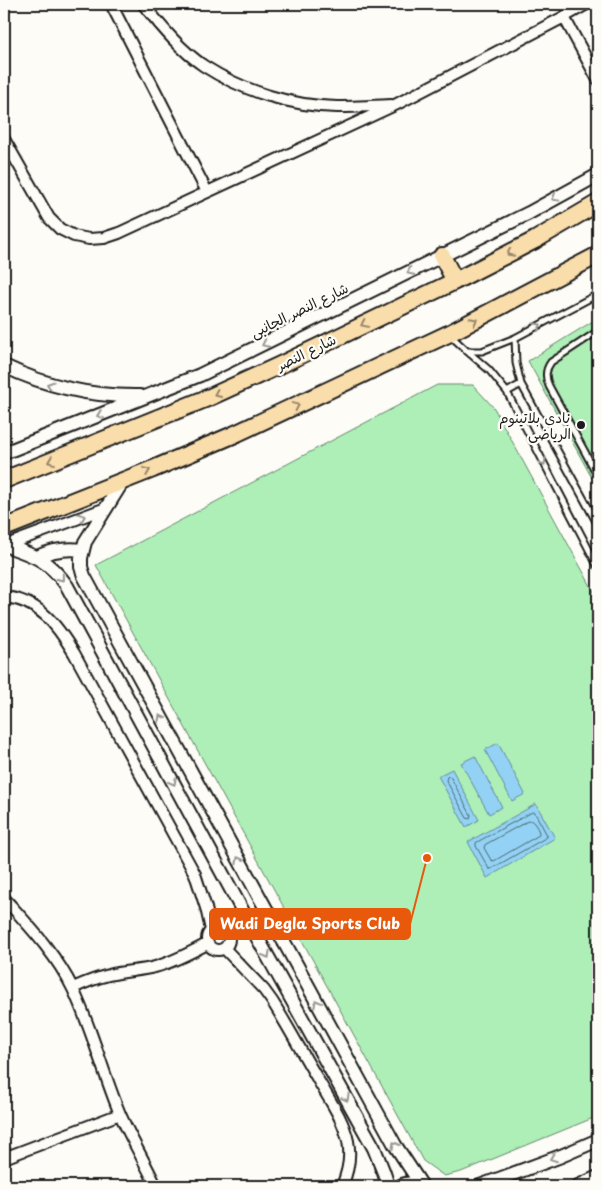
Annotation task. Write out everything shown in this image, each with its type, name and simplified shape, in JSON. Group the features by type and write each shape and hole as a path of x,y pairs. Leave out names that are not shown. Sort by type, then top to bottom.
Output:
{"main road":[{"name":"شارع النصر","path":"4,480 210,397 278,366 534,240 598,203"},
{"path":"4,528 233,435 448,334 598,255"},
{"path":"442,256 454,280"}],"street":[{"path":"111,4 207,192"},
{"path":"143,4 174,40 204,65 228,79 254,90 280,99 336,107 395,105"},
{"path":"4,139 49,218 60,229 74,236 89,239 104,238 119,233 395,105 564,18 587,4"},
{"path":"564,18 598,80"},
{"name":"شارع النصر الجانبى","path":"4,453 200,375 529,213 598,175"},
{"path":"4,366 27,377 56,387 87,394 150,395"},
{"path":"123,481 89,535 82,550 81,567 84,576 395,1145 421,1186"},
{"path":"4,546 106,508"},
{"path":"4,546 21,550 37,557 54,570 67,586 247,919 374,1148 388,1186"},
{"path":"37,557 54,550 82,550"},
{"path":"4,597 22,600 34,606 52,621 63,634 195,874 211,930"},
{"path":"4,898 38,936 58,963 72,988 84,1014 120,1114 156,1186"},
{"path":"226,932 247,919"},
{"path":"217,928 226,932 228,943 221,950 215,950 207,944 207,936 211,930 217,928"},
{"path":"72,988 109,975 164,964 207,944"},
{"path":"224,948 272,1001 344,1128 349,1156 348,1167 342,1186"},
{"path":"4,1158 120,1114"},
{"path":"480,1186 598,1140"},
{"path":"578,1186 598,1177"},
{"path":"400,1186 413,1184 421,1186"}],"lane":[{"path":"467,351 482,351 515,338 598,294"},
{"path":"598,331 551,362 547,367 546,374 549,386 598,476"},
{"path":"448,334 489,370 507,392 598,567"},
{"path":"515,338 516,363 521,384 598,525"},
{"path":"507,392 521,384"}],"green space":[{"name":"نادى بلاتينوم الرياضى","path":"598,318 598,489 528,361"},
{"path":"437,385 473,385 494,408 598,599 598,1116 461,1172 444,1176 423,1161 96,565"}],"water":[{"path":"498,743 525,794 512,801 485,750"},
{"path":"475,756 502,807 489,814 461,763"},
{"path":"452,769 479,820 466,827 438,776"},
{"path":"536,804 555,838 487,878 468,842"}],"place":[{"name":"نادى بلاتينوم الرياضى","path":"581,425"},
{"name":"Wadi Degla Sports Club","path":"427,858"}]}
